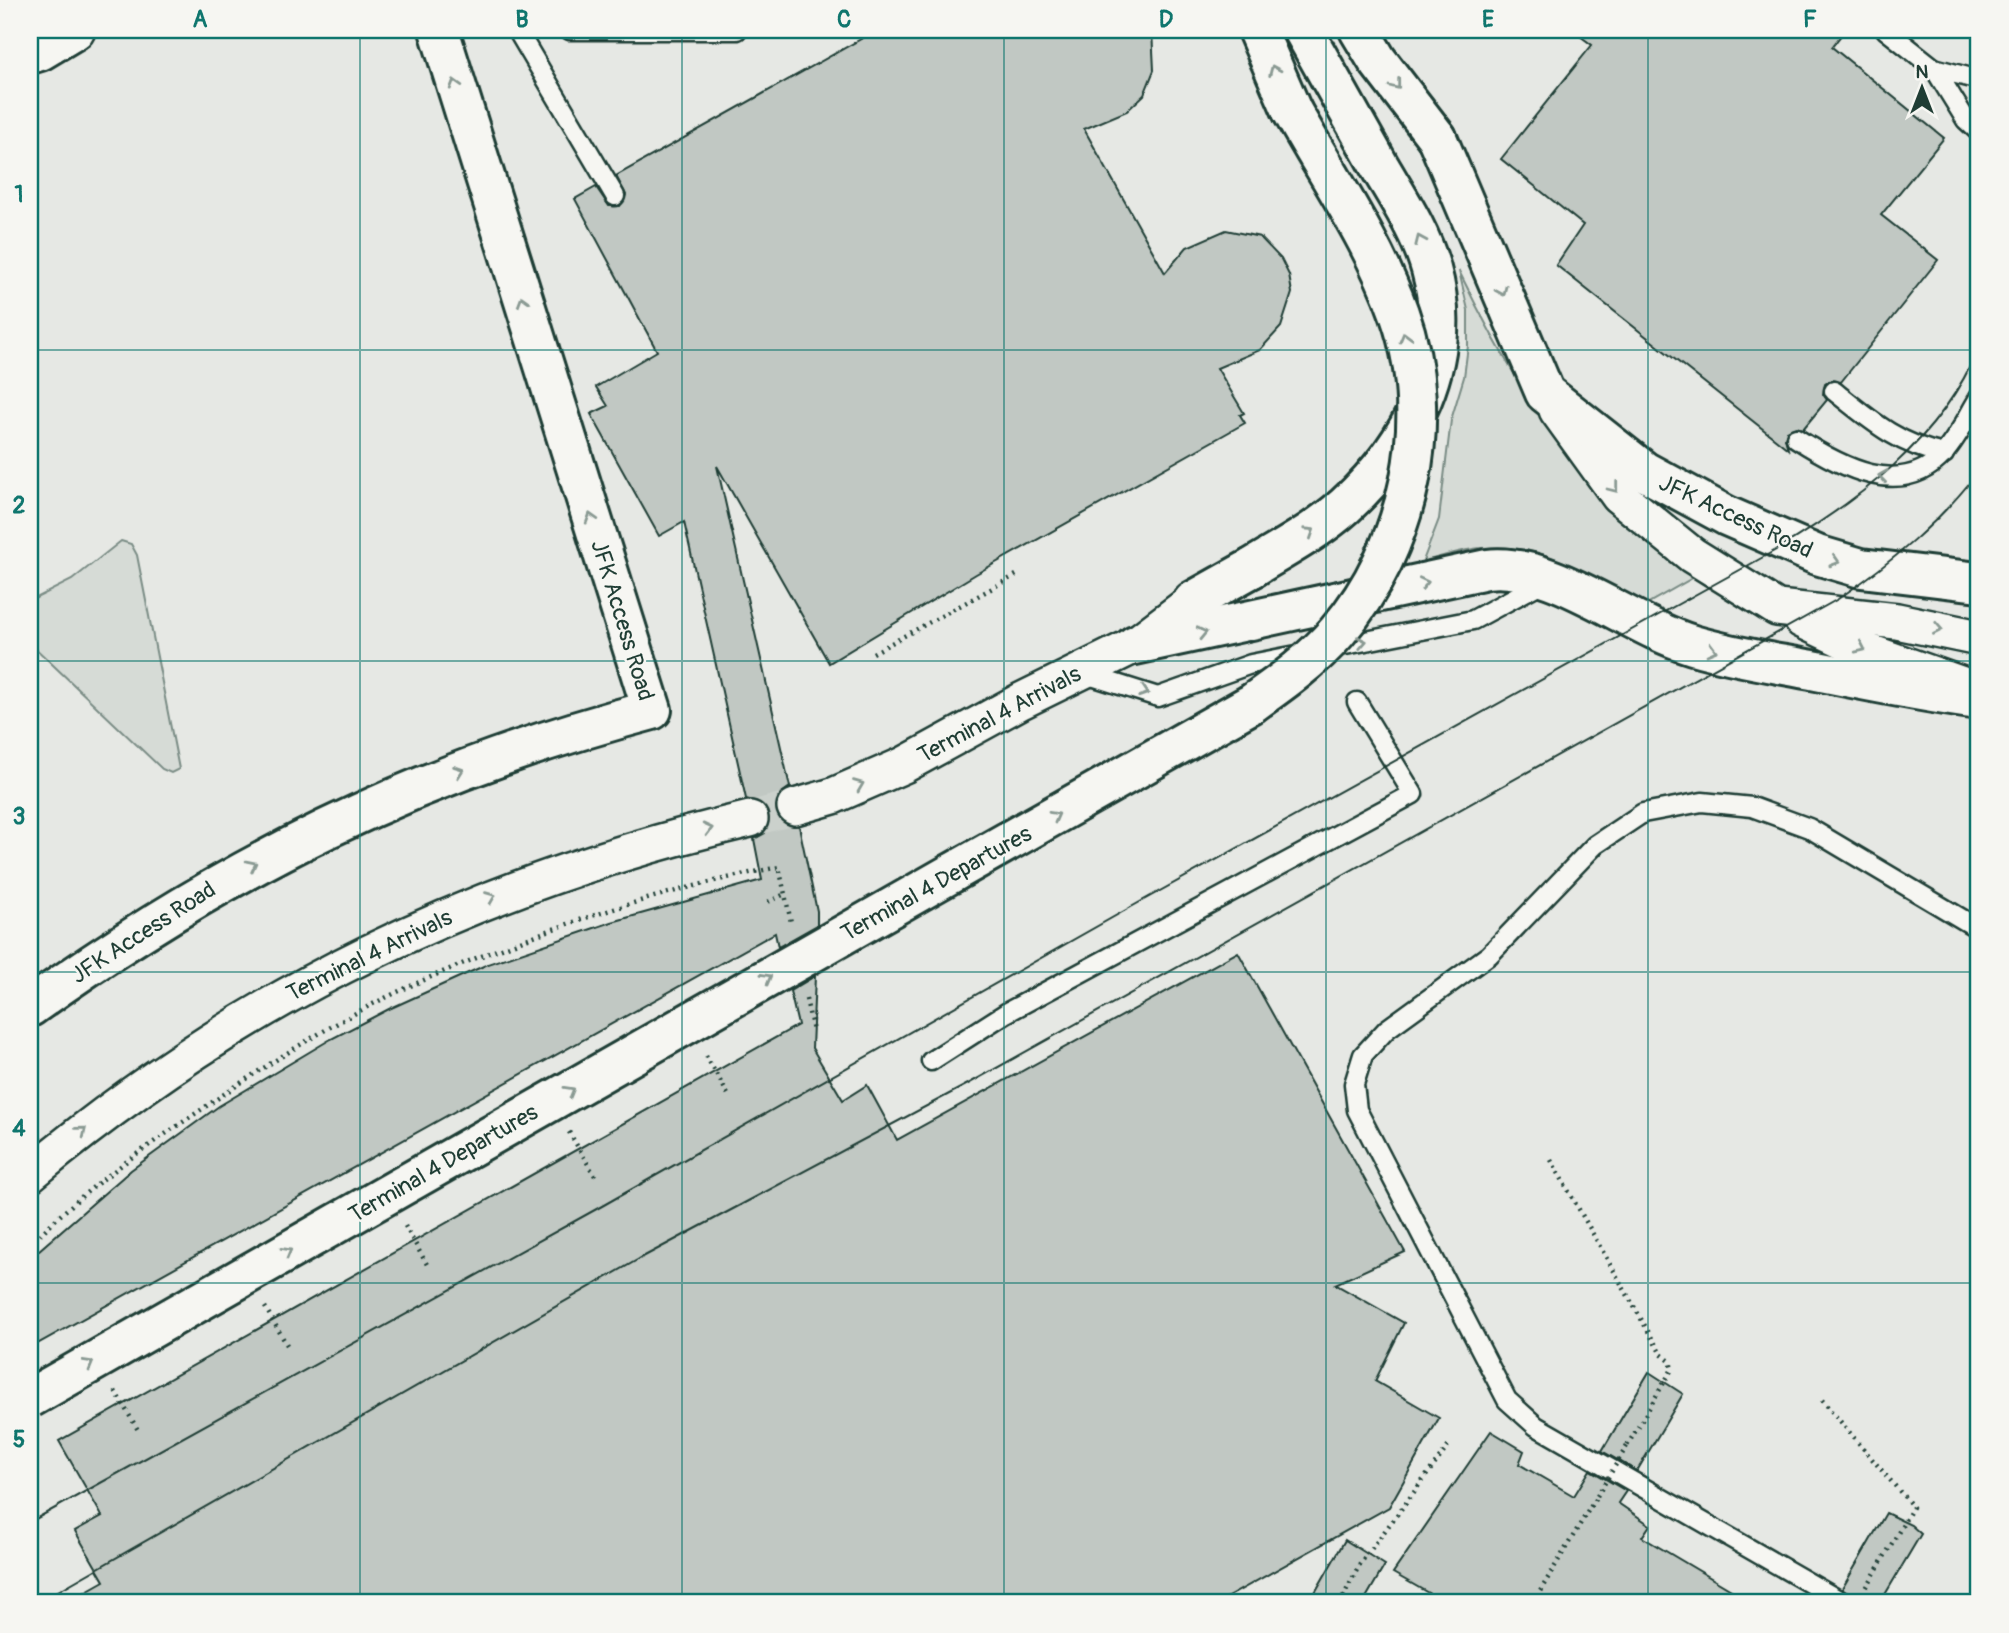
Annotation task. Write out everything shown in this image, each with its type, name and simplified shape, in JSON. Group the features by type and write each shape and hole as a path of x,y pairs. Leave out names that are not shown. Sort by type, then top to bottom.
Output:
{"main road":[{"path":"30,54 75,30"},
{"name":"JFK Access Road","path":"30,1007 166,915 296,842 412,788 591,726 652,710 439,30"},
{"name":"Terminal 4 Departures","path":"30,1398 1215,726 1287,679 1314,656 1356,608 1385,555 1406,499 1413,466 1415,405 1409,353 1399,312 1373,256 1292,111 1257,30"},
{"path":"1193,601 1252,568 1335,514 1385,463 1406,436 1418,412 1434,355 1437,300 1422,246 1303,30"},
{"name":"JFK Access Road","path":"1359,30 1377,60 1437,138 1545,393 1644,471 1738,521 1817,555 1861,568 1979,582"},
{"path":"1135,645 1487,569 1516,568 1551,578 1648,628 1691,644 1756,660 1979,700"}],"street":[{"path":"1545,393 1619,496 1692,555 1777,608 1869,652 1979,691"},
{"name":"Terminal 4 Arrivals","path":"795,807 833,796 904,765 1079,671 1135,645 1193,601"},
{"path":"1777,608 1897,621 1979,638"},
{"name":"Terminal 4 Arrivals","path":"30,1174 107,1112 176,1063 237,1023 365,954 462,909 549,875 653,843 750,819"}],"lane":[{"path":"517,30 615,196"},
{"path":"570,30 737,30"},
{"path":"1886,30 1934,68 1966,120 1979,132"},
{"path":"1934,68 1979,80"},
{"path":"1833,391 1887,433 1920,449 1944,454"},
{"path":"1796,438 1853,469 1879,476 1905,478 1924,470 1944,454 1979,398"},
{"path":"1079,671 1158,697 1251,664 1473,620 1551,578"},
{"path":"932,1061 1006,1013 1413,794 1357,702"},
{"path":"1844,1603 1536,1426 1507,1400 1357,1110 1354,1084 1363,1055 1387,1029 1489,955 1595,845 1628,820 1654,811 1688,804 1752,807 1798,824 1979,929"}],"path":[{"path":"873,653 1020,573"},
{"path":"30,1245 129,1158 270,1063 404,989 530,938 647,898 779,867"},
{"path":"768,902 785,894"},
{"path":"721,1084 730,1098"},
{"path":"585,1159 595,1176"},
{"path":"1533,1603 1672,1369 1670,1361 1661,1354 1551,1160"},
{"path":"419,1252 429,1268"},
{"path":"278,1330 287,1345"},
{"path":"1822,1400 1913,1507 1867,1586"},
{"path":"128,1414 138,1430"},
{"path":"1340,1603 1360,1564 1450,1444"}],"shaded area":[{"path":"30,30 1979,30 1979,1603 30,1603"},
{"path":"1459,271 1524,390 1562,446 1616,510 1694,577 1643,606 1586,572 1526,550 1475,549 1423,561 1439,519 1451,420 1464,377 1468,346 1468,310"},
{"path":"121,541 131,544 137,555 179,769 171,773 162,769 30,643 30,601 72,580"}],"building":[{"path":"877,30 1152,30 1154,70 1144,95 1127,111 1084,129 1165,273 1187,247 1226,230 1260,237 1281,259 1289,275 1292,293 1281,327 1260,350 1217,368 1244,413 1240,415 1245,423 976,574 829,663 717,466 790,787 780,794 776,812 782,822 799,826 817,911 817,925 778,947 775,933 30,1348 30,1258 131,1170 219,1106 331,1039 488,964 612,922 762,880 754,839 765,833 770,815 764,804 746,799 684,522 659,536 591,414 608,406 596,387 657,351 575,199 596,187 609,206 620,206 626,195 616,176"},
{"path":"1572,30 1845,30 1832,47 1944,138 1881,215 1938,260 1841,382 1831,380 1825,384 1823,394 1827,400 1803,429 1796,427 1787,431 1785,438 1788,449 1556,265 1583,225 1501,159 1592,45"},
{"path":"1238,952 1405,1252 1335,1284 1404,1323 1375,1381 1439,1418 1389,1507 1217,1603 65,1603 104,1581 75,1531 102,1516 59,1441 798,1025 790,991 815,976 812,1048 843,1100 867,1085 897,1140"},
{"path":"1649,1372 1683,1394 1637,1471 1602,1451"},
{"path":"1491,1431 1524,1451 1519,1464 1574,1496 1590,1470 1626,1491 1618,1503 1650,1525 1642,1537 1753,1603 1446,1603 1393,1573"},
{"path":"1886,1513 1911,1525 1921,1534 1880,1603 1855,1603 1853,1597 1842,1589"},
{"path":"1345,1540 1385,1565 1363,1603 1309,1603"}],"tunnel":[{"path":"750,819 795,807"}],"tram line":[{"path":"30,1522 602,1206 1140,902 1776,550 1838,510 1894,465 1943,411 1963,381 1979,347"},
{"path":"37,1603 639,1259 968,1084 1838,599 1914,541 1948,508 1979,471"}]}
